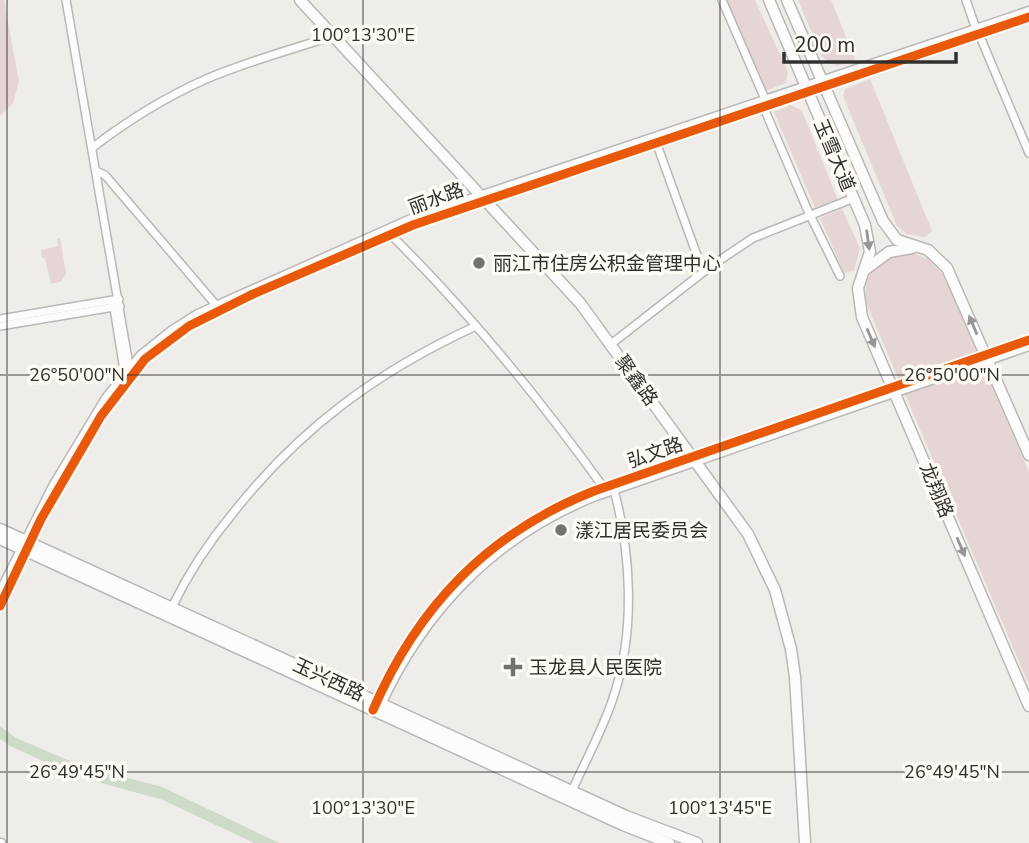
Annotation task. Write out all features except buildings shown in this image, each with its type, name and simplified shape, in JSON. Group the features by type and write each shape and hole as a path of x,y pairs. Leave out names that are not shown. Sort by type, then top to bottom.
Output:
{"main road":[{"name":"聚鑫路","path":"300,0 584,299 697,458 755,546 769,575 782,613 794,677 805,843"},
{"name":"聚鑫路","path":"308,0 487,196 580,303 753,532 768,558 785,604 800,677 811,843"},
{"name":"玉雪大道","path":"769,0 865,225 870,243 869,257 863,273"},
{"name":"玉雪大道","path":"787,0 890,234 897,240 923,248"},
{"path":"863,273 872,263 889,252 902,248 923,248 936,256 947,268 1029,455"},
{"name":"龙翔路","path":"863,273 858,288 860,311 1029,706"},
{"name":"玉兴西路","path":"0,529 25,545 377,707 626,816 697,843"},
{"name":"玉兴西路","path":"0,539 25,545 172,607 623,825 668,843"}],"street":[{"path":"66,0 116,288 128,375"},
{"path":"722,0 810,215 840,276"},
{"path":"966,0 977,31 1025,132 1029,153"},
{"name":"丽水路","path":"0,592 92,430 128,375 163,337 216,305 411,219 656,142 1029,11"},
{"name":"丽水路","path":"977,31 1029,17"},
{"path":"92,148 144,112 193,85 222,72 333,36"},
{"name":"丽水路","path":"128,375 155,350 201,319 391,235 487,196 764,103"},
{"path":"656,142 703,272"},
{"path":"96,171 105,175 216,305"},
{"path":"615,341 703,272 753,238 854,198"},
{"path":"391,235 476,326 555,422 604,488"},
{"path":"0,319 117,303"},
{"path":"0,326 117,303"},
{"path":"172,607 188,577 228,519 260,480 301,438 344,402 376,380 476,326"},
{"name":"弘文路","path":"987,358 1029,340"},
{"name":"弘文路","path":"377,707 393,667 436,604 468,569 499,542 527,524 567,502 604,488 1029,346"},
{"name":"弘文路","path":"377,707 418,638 447,600 503,547 544,520 583,501 697,458"},
{"path":"572,791 615,693 622,660 628,580 624,538 614,490"},
{"name":"丽水路","path":"0,606 25,545"}],"shaded area":[{"path":"0,0 4,0 19,82 13,103 0,116"},
{"path":"726,0 755,0 788,72 786,83 765,91"},
{"path":"798,0 831,0 855,59 837,66 822,57"},
{"path":"870,79 932,231 925,237 907,234 897,226 843,96 845,89"},
{"path":"791,105 802,111 838,200 815,208 774,112"},
{"path":"842,209 860,248 854,271 844,273 820,218"},
{"path":"60,238 66,273 62,281 51,284 41,250 58,246 57,239"},
{"path":"910,252 928,259 944,276 1029,472 1029,685 866,303 867,282 876,264 890,255"},
{"path":"0,726 16,738 82,766 162,787 279,843 254,843 163,800 76,776 10,746 0,739"}],"cycle path":[{"path":"0,606 41,519 101,416 145,359 189,326 251,295 413,225 1029,17"},
{"path":"373,710 391,672 412,638 435,606 461,577 489,551 556,508 594,491 1029,340"}],"place":[{"name":"丽江市住房公积金管理中心","path":"479,263"},
{"name":"漾江居民委员会","path":"561,530"},
{"name":"玉龙县人民医院","path":"513,667"}]}
